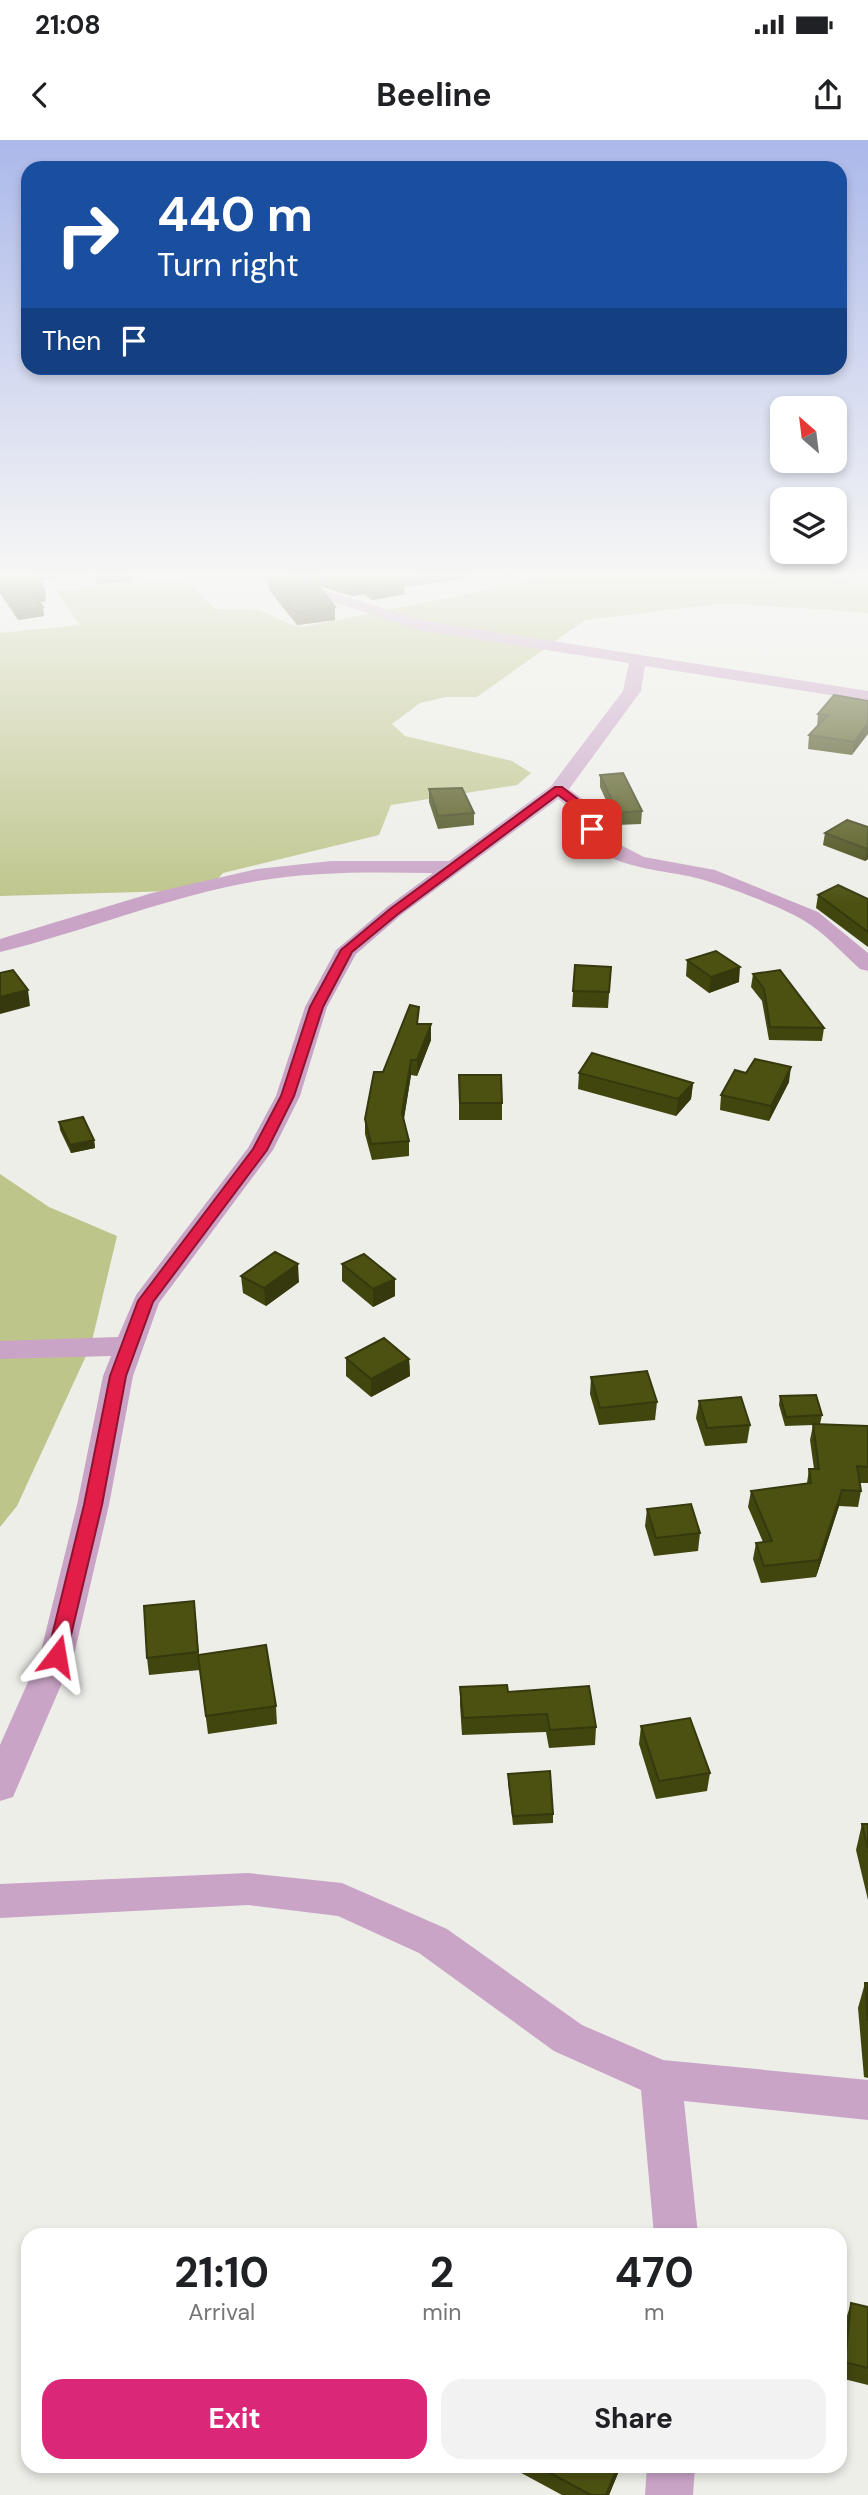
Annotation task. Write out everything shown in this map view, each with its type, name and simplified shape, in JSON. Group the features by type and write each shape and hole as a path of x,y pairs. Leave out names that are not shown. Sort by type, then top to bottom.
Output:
{"street":[{"path":"0,1786 57,1656 93,1505 118,1376 146,1301 260,1150 288,1096 316,1007 347,950 558,790 632,691 634,683"},
{"path":"784,683 868,696"},
{"path":"558,790 592,815 592,829 599,842 639,862 708,874 811,916 868,964"},
{"path":"0,946 188,890 259,875 352,866 454,867"},
{"path":"0,1350 129,1346"},
{"path":"0,1901 248,1888 342,1900 433,1941 568,2038 660,2078 868,2101"},
{"path":"660,2078 675,2228"},
{"path":"669,2495 671,2473"}],"green space":[{"path":"0,683 497,683 477,697 446,697 420,703 392,724 405,736 512,761 531,773 517,785 391,805 379,835 223,873 208,890 0,896"},
{"path":"0,1174 49,1207 117,1236 91,1345 17,1506 0,1527"}],"building":[{"path":"834,695 868,701 868,723 854,742 809,735 828,715 818,714"},
{"path":"623,773 642,811 618,813 600,775"},
{"path":"462,788 474,813 438,816 429,789"},
{"path":"847,820 868,827 867,849 825,833"},
{"path":"838,885 868,899 868,932 818,895"},
{"path":"716,951 740,967 711,977 687,960"},
{"path":"575,965 611,967 609,992 573,991"},
{"path":"13,970 28,990 0,997 0,973"},
{"path":"780,970 824,1028 770,1027 764,989 753,974"},
{"path":"410,1005 419,1007 417,1024 431,1024 417,1060 411,1060 402,1113 409,1141 371,1144 365,1119 374,1072 383,1072"},
{"path":"592,1053 693,1083 678,1099 579,1073"},
{"path":"755,1059 791,1067 771,1106 721,1095 735,1070 746,1073"},
{"path":"459,1075 501,1075 502,1103 460,1103"},
{"path":"83,1117 94,1140 70,1145 59,1122"},
{"path":"275,1252 298,1264 264,1288 241,1276"},
{"path":"364,1254 395,1279 373,1289 342,1264"},
{"path":"384,1338 409,1359 371,1379 346,1358"},
{"path":"647,1371 657,1402 600,1408 591,1377"},
{"path":"816,1395 822,1415 786,1417 780,1396"},
{"path":"741,1397 750,1425 707,1428 699,1401"},
{"path":"813,1424 868,1426 868,1467 857,1466 861,1491 842,1490 819,1560 764,1566 756,1543 772,1541 751,1491 811,1483 809,1469 819,1469"},
{"path":"691,1504 700,1533 656,1538 647,1509"},
{"path":"194,1601 198,1652 147,1658 144,1606"},
{"path":"266,1645 276,1706 206,1716 198,1655"},
{"path":"507,1685 508,1692 589,1686 596,1727 550,1730 547,1714 463,1718 460,1687"},
{"path":"690,1718 710,1773 659,1781 641,1726"},
{"path":"550,1771 553,1814 513,1816 508,1774"},
{"path":"862,1824 868,1824 868,1849"},
{"path":"865,1983 868,1983 868,2021"},
{"path":"851,2303 868,2307 868,2368 847,2363"},
{"path":"550,2473 615,2473 606,2495 591,2495"}],"route":[{"path":"57,1656 93,1505 118,1376 146,1301 260,1150 288,1096 316,1007 347,950 394,911 504,833 558,790 592,815 592,829"}]}
